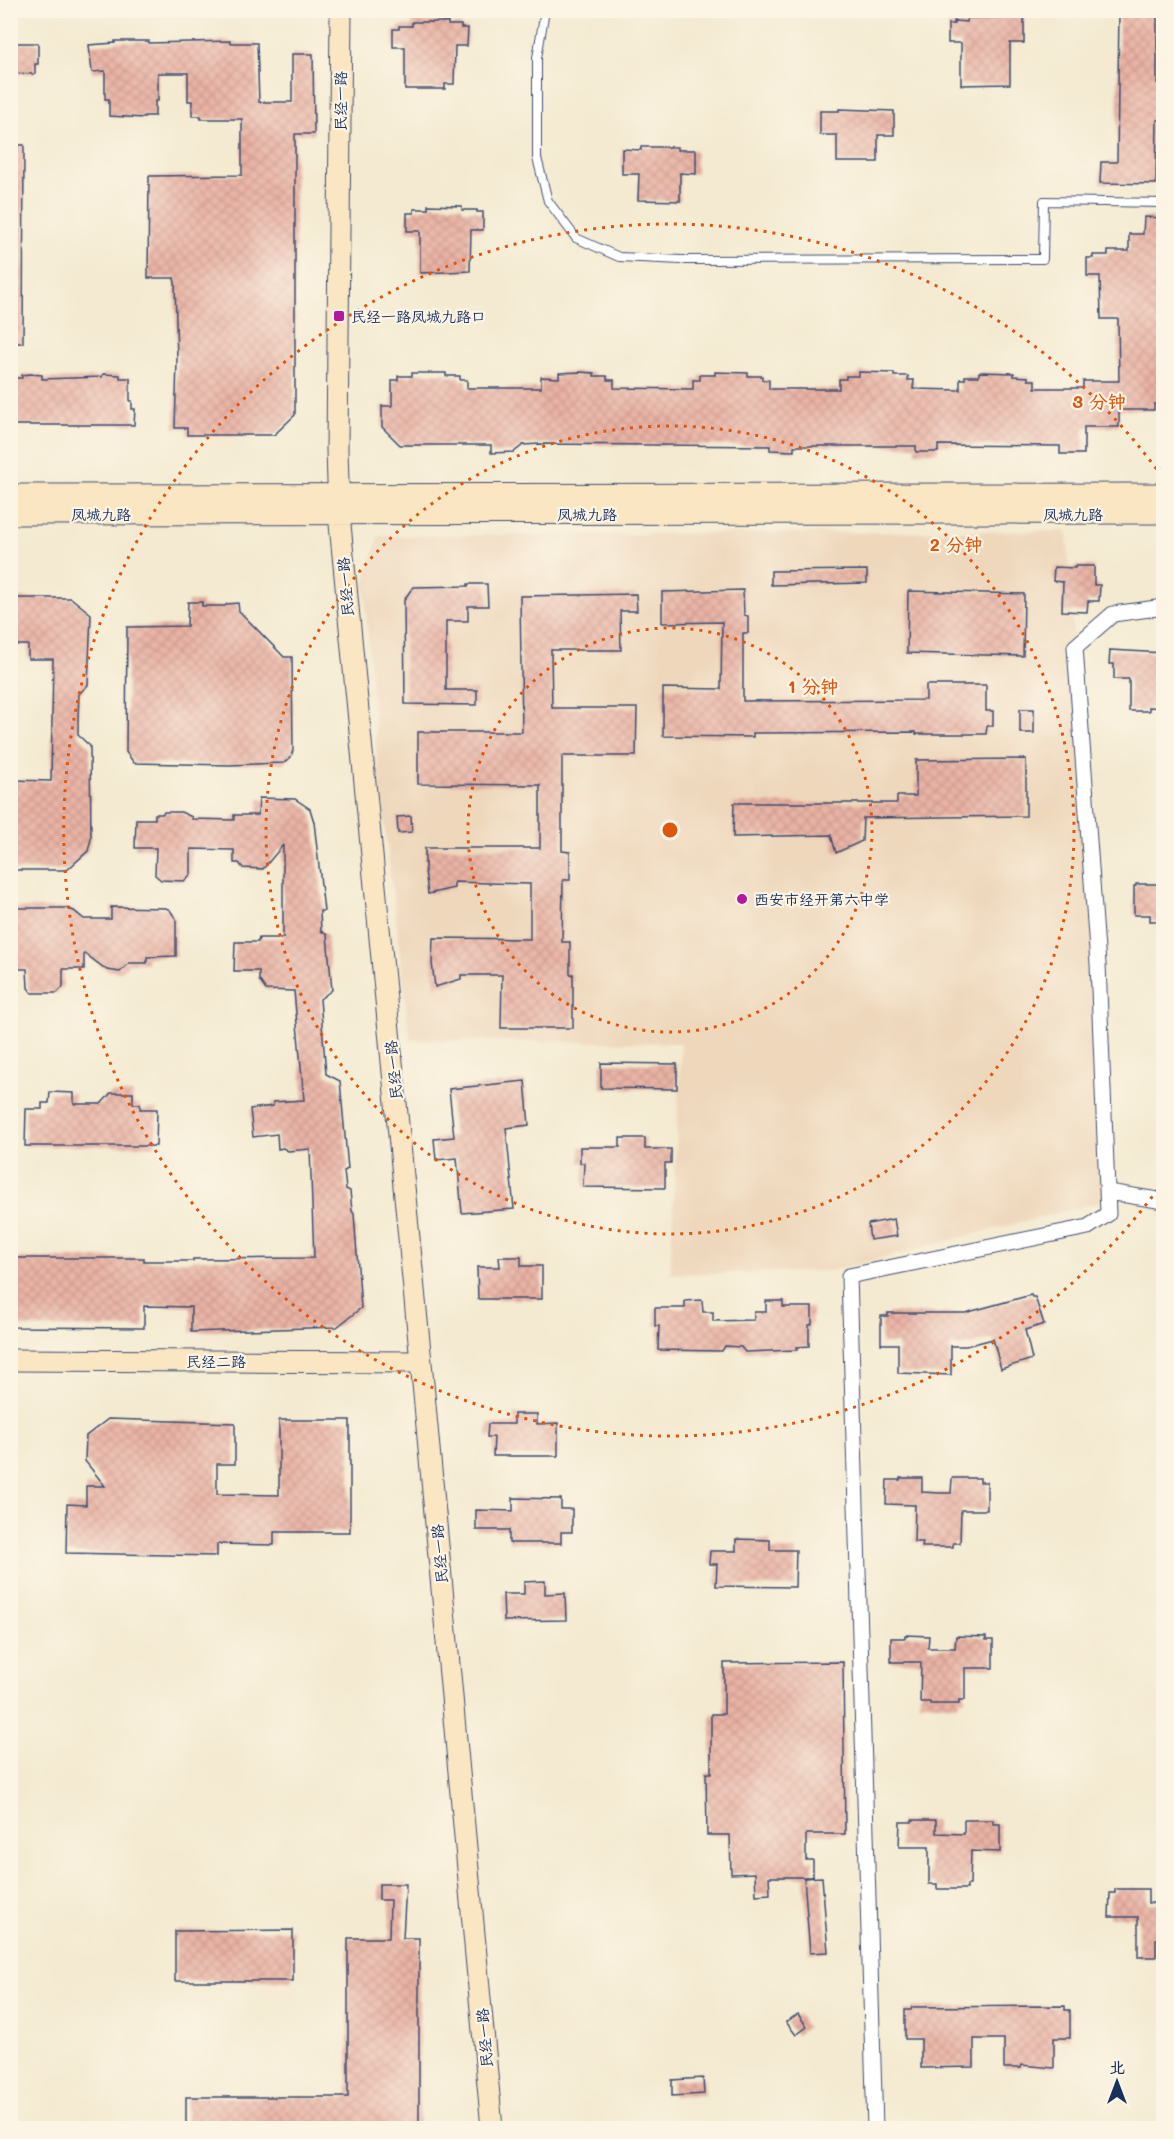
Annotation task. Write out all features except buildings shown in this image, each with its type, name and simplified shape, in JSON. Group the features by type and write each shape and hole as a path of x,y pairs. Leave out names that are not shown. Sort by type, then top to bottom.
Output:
{"street":[{"name":"民经一路","path":"341,10 339,504 492,2128"},
{"name":"凤城九路","path":"10,514 339,504 1164,494"},
{"name":"凤城九路","path":"10,495 339,504 1164,513"},
{"path":"874,2128 849,1276 1088,1227 1108,1214 1098,964 1075,647 1113,614 1164,607"},
{"path":"1108,1192 1164,1201"},
{"name":"民经二路","path":"10,1360 421,1362"}],"lane":[{"path":"545,10 537,58 537,158 548,201 576,238 620,257 681,260 1042,259 1044,201 1164,203"}],"shaded area":[{"name":"西安市经开第六中学","path":"1067,531 1108,1200 831,1271 670,1274 681,1043 410,1040 377,759 364,583 379,536"}],"place":[{"name":"民经一路凤城九路口","path":"339,316"},
{"name":"西安市经开第六中学","path":"742,899"}]}
